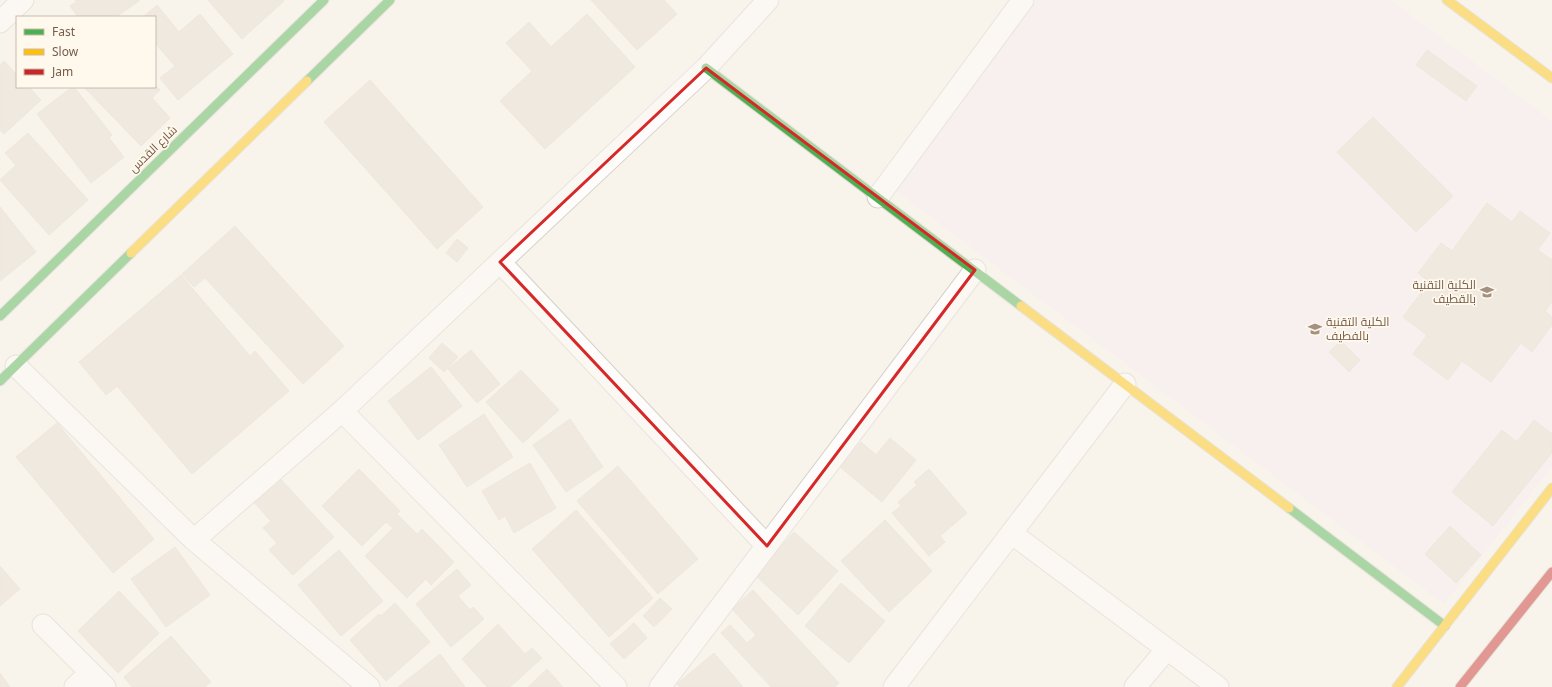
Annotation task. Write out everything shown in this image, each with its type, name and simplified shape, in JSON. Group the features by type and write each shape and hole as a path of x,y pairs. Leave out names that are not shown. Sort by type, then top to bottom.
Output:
{"street":[{"name":"شارع القدس","path":"0,316 324,0"},
{"path":"0,381 390,0"},
{"path":"194,540 342,411 706,68 768,0"},
{"path":"878,197 1023,0"},
{"path":"1447,0 1552,78"},
{"path":"706,68 1445,626"},
{"path":"500,262 766,546"},
{"path":"660,687 975,270"},
{"path":"16,366 194,540 369,687"},
{"path":"894,687 1125,384"},
{"path":"342,411 616,687"},
{"path":"1397,687 1552,488"},
{"path":"1011,533 1218,687"},
{"path":"1460,687 1552,572"},
{"path":"43,625 105,687"},
{"path":"1135,687 1167,649"},
{"path":"75,687 90,672"}],"highlighted area":[{"path":"706,68 975,270 767,546 500,262"}],"shaded area":[{"name":"الكلية التقنية بالفطيف","path":"1037,0 1390,0 1552,121 1552,467 1444,604 895,190"}],"building":[{"path":"75,0 139,0 117,16 77,16 70,6 76,2"},
{"path":"208,0 283,0 284,1 242,39"},
{"path":"591,0 664,0 677,14 637,50"},
{"path":"157,5 179,32 200,14 233,54 178,100 160,78 175,66 156,44 156,16 144,16"},
{"path":"587,14 635,67 545,149 500,101 532,71 506,43 529,22 551,47"},
{"path":"1427,50 1477,86 1466,101 1416,65"},
{"path":"4,61 16,74 16,88 30,88 41,100 4,134 0,130 0,66"},
{"path":"370,80 483,207 437,249 324,122"},
{"path":"156,86 160,90 152,98 170,118 141,146 85,88 156,88"},
{"path":"71,88 75,88 112,135 109,138 124,157 91,183 37,114"},
{"path":"1373,117 1453,196 1416,232 1337,152"},
{"path":"28,133 88,200 49,235 0,180 16,165 5,153"},
{"name":"الكلية التقنية بالقطيف","path":"1487,203 1512,222 1520,211 1550,233 1538,250 1552,260 1552,302 1545,311 1552,317 1552,325 1532,352 1521,343 1491,382 1462,361 1448,380 1413,354 1427,335 1403,317 1429,282 1418,273 1441,243 1452,251"},
{"path":"0,207 36,252 0,281"},
{"path":"235,226 344,346 303,384 205,278 194,287 182,274"},
{"path":"457,239 468,248 457,262 446,253"},
{"path":"181,275 250,356 255,351 289,391 192,474 117,386 106,395 79,362"},
{"path":"1341,341 1360,360 1349,372 1329,352"},
{"path":"442,343 458,357 444,372 429,358"},
{"path":"471,350 500,384 477,403 448,369"},
{"path":"431,367 462,406 418,440 388,401"},
{"path":"521,370 559,410 523,443 486,402"},
{"path":"484,414 513,457 467,487 439,445"},
{"path":"570,419 603,467 566,492 533,445"},
{"path":"1534,420 1552,434 1552,453 1493,526 1452,492 1502,430 1517,442"},
{"path":"57,423 154,539 113,573 16,457"},
{"path":"890,438 916,460 882,502 840,467 861,442 876,455"},
{"path":"530,463 556,508 514,533 505,516 499,520 482,491"},
{"path":"618,466 698,559 658,594 577,501"},
{"path":"359,469 400,511 397,514 417,534 422,529 454,562 431,585 426,579 407,598 365,556 393,528 386,522 362,546 322,506"},
{"path":"929,469 967,513 940,536 945,542 929,556 892,513 901,506 898,502 917,485 914,482"},
{"path":"277,475 334,537 293,575 269,550 277,543 263,528 271,521 251,499"},
{"path":"576,510 653,598 609,637 532,549"},
{"path":"885,520 932,571 889,612 841,561"},
{"path":"1450,526 1481,555 1456,583 1425,554"},
{"path":"794,532 838,571 798,615 755,575"},
{"path":"175,547 210,595 166,627 131,579"},
{"path":"339,550 383,601 341,636 298,585"},
{"path":"0,566 20,589 0,606"},
{"path":"457,569 471,585 458,596 470,610 473,607 484,619 451,647 416,604"},
{"path":"841,583 885,621 849,663 805,626"},
{"path":"753,590 839,683 835,687 771,687 721,633 730,625 747,643 756,635 732,609"},
{"path":"119,591 159,633 118,673 78,631"},
{"path":"660,598 672,609 654,627 643,616"},
{"path":"395,603 430,642 386,681 350,640 379,614 381,616"},
{"path":"634,623 647,638 624,659 610,644"},
{"path":"498,624 525,654 532,648 542,658 510,687 487,687 462,659"},
{"path":"171,636 211,682 205,687 132,687 124,677"},
{"path":"714,653 743,687 680,687 677,684"},
{"path":"440,654 465,687 398,687"},
{"path":"547,669 563,687 528,687"},
{"path":"0,673 10,687 0,687"}],"traffic: fast":[{"path":"0,316 324,0"},
{"path":"307,81 390,0"},
{"path":"706,68 1021,306"},
{"path":"0,381 131,253"},
{"path":"1289,508 1445,626"}],"traffic: slow":[{"path":"1447,0 1552,78"},
{"path":"131,253 307,81"},
{"path":"1021,306 1289,508"},
{"path":"1397,687 1552,488"}],"traffic: jam":[{"path":"1460,687 1552,572"}],"place":[{"name":"الكلية التقنية بالقطيف","path":"1487,292"},
{"name":"الكلية التقنية بالفطيف","path":"1315,329"}]}
